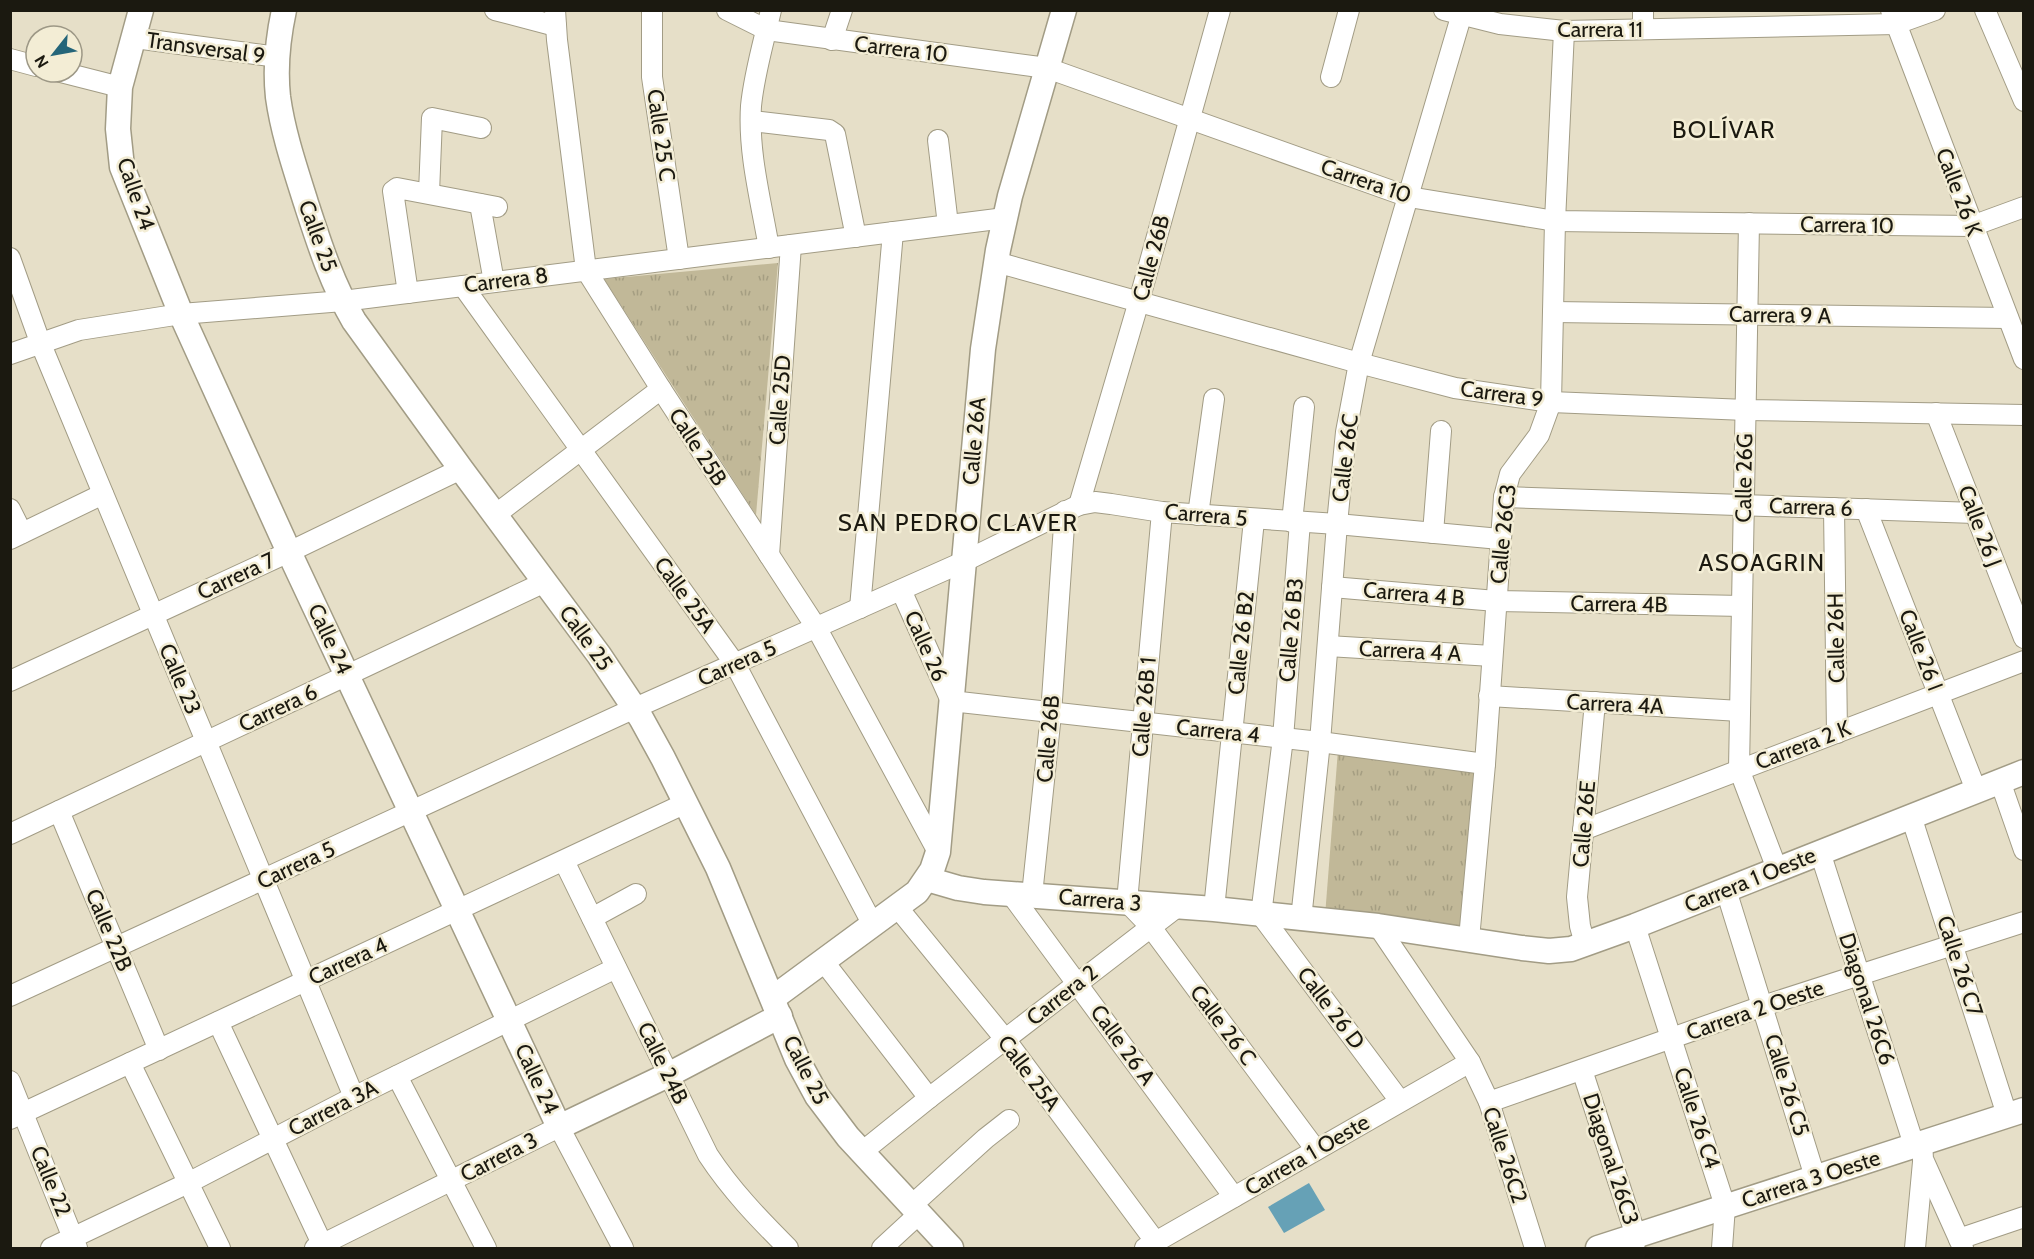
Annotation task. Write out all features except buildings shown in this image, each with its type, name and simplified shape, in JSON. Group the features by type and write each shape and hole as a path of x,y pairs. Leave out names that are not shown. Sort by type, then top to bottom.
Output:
{"street":[{"name":"Calle 24","path":"141,10 120,87 118,129 122,167 181,314 289,552 559,1127 622,1248"},
{"name":"Calle 25","path":"284,10 278,57 278,97 292,161 320,245 343,301 354,321 461,470 599,655 635,708 663,758 718,868 797,1059 829,1115 951,1248"},
{"path":"495,10 555,18"},
{"name":"Calle 25 C","path":"652,10 652,77 679,259"},
{"name":"Carrera 10","path":"727,10 766,30 1047,68 1409,197 1555,221 1972,226 2024,207"},
{"path":"769,248 754,160 752,121 754,84 771,10"},
{"path":"832,40 842,10"},
{"name":"Calle 26A","path":"927,879 938,852 983,349 996,262 1005,218 1064,10"},
{"name":"Calle 26B","path":"1022,894 1051,714 1072,508 1139,301 1220,10"},
{"path":"1331,77 1349,10"},
{"name":"Carrera 11","path":"1456,12 1500,24 1564,31 1643,20 1894,17 1935,10"},
{"path":"1985,10 2024,101"},
{"name":"Calle 26C","path":"1301,919 1320,742 1346,432 1359,363 1409,197 1456,12"},
{"name":"Calle 26 K","path":"1894,17 2024,359"},
{"name":"Calle 25B","path":"555,18 586,270 816,627 938,852"},
{"name":"Calle 26C3","path":"1468,939 1485,764 1504,497 1510,474 1539,435 1551,402 1555,221 1564,31"},
{"name":"Transversal 9","path":"135,38 278,57"},
{"path":"84,78 120,87"},
{"path":"429,193 432,118 481,128"},
{"path":"752,121 829,130 836,134 856,237"},
{"path":"938,140 948,225"},
{"path":"408,293 393,191 397,188 489,206 494,282"},
{"name":"Carrera 8","path":"10,354 79,330 181,314 343,301 1005,218"},
{"name":"Calle 26G","path":"1749,223 1739,769 1778,869"},
{"path":"860,608 893,232"},
{"name":"Calle 25D","path":"769,555 791,245"},
{"name":"Calle 23","path":"10,258 40,342 354,1097"},
{"name":"Carrera 9","path":"996,262 1455,388 1551,402 1746,410 2024,415"},
{"name":"Calle 25A","path":"463,286 735,664 873,926"},
{"name":"Carrera 9 A","path":"1553,312 2008,318"},
{"path":"495,515 661,389"},
{"path":"1198,515 1214,399"},
{"name":"Calle 26 B3","path":"1283,738 1304,407"},
{"name":"Calle 26 J","path":"1936,413 2024,638"},
{"path":"1433,533 1441,431"},
{"name":"Carrera 7","path":"10,681 461,470"},
{"path":"10,509 16,536 103,494"},
{"name":"Carrera 6","path":"1504,497 1975,513"},
{"name":"Carrera 5","path":"10,996 635,708 963,562 1072,508 1095,502 1162,512 1337,524 1500,539"},
{"name":"Calle 26H","path":"1834,508 1837,733"},
{"name":"Calle 26 I","path":"1866,509 1976,790"},
{"name":"Calle 26B 1","path":"1127,902 1162,512"},
{"name":"Calle 26 B2","path":"1214,909 1254,520"},
{"name":"Carrera 6","path":"10,834 545,582"},
{"name":"Carrera 4 B","path":"1332,587 1496,601"},
{"name":"Calle 26","path":"901,590 951,701"},
{"name":"Carrera 4B","path":"1496,601 1742,606"},
{"name":"Carrera 4 A","path":"1328,646 1492,656"},
{"name":"Carrera 2 K","path":"1583,830 2024,661"},
{"name":"Carrera 4A","path":"1489,696 1740,711"},
{"name":"Carrera 4","path":"951,701 1051,714 1320,742 1485,764"},
{"name":"Calle 26E","path":"1585,944 1580,926 1577,897 1595,702"},
{"path":"1261,915 1283,738"},
{"name":"Carrera 1 Oeste","path":"1468,939 1549,951 1571,949 1635,926 2024,772"},
{"path":"2000,781 2024,850"},
{"name":"Carrera 4","path":"17,1116 686,803"},
{"name":"Calle 22B","path":"59,811 159,1050"},
{"name":"Calle 26 C7","path":"1911,816 1953,945 2015,1113"},
{"name":"Diagonal 26C6","path":"1820,852 1859,975 1920,1149 1961,1244"},
{"name":"Calle 24B","path":"564,861 708,1155 740,1198 788,1248"},
{"name":"Carrera 3","path":"321,1247 559,1127 668,1075 777,1007 824,962 917,892 927,879 958,888 1214,909 1378,926 1468,939"},
{"name":"Calle 26 C5","path":"1726,890 1815,1178"},
{"path":"592,918 636,894"},
{"name":"Calle 26 A","path":"1022,894 1077,983 1234,1197"},
{"name":"Calle 26 C","path":"1127,902 1150,926 1316,1150"},
{"name":"Carrera 2","path":"862,1152 1178,906"},
{"name":"Calle 25A","path":"897,908 1005,1039 1150,1245"},
{"name":"Calle 26 D","path":"1261,915 1401,1101"},
{"name":"Carrera 2 Oeste","path":"1489,1102 1763,1006 2024,922"},
{"path":"1378,926 1470,1062"},
{"name":"Calle 26 C4","path":"1635,926 1725,1206"},
{"path":"824,962 929,1098"},
{"name":"Carrera 3A","path":"51,1248 75,1243 273,1138 616,968"},
{"path":"218,1022 321,1247"},
{"name":"Carrera 1 Oeste","path":"1150,1245 1470,1062"},
{"name":"Calle 26C2","path":"1470,1062 1489,1102 1535,1248"},
{"path":"130,1063 220,1248"},
{"name":"Diagonal 26C3","path":"1582,1070 1635,1242"},
{"path":"397,1076 486,1248"},
{"name":"Calle 22","path":"10,1081 17,1116 75,1243"},
{"name":"Carrera 3 Oeste","path":"1598,1248 1635,1242 1725,1206 1920,1149 2015,1113"},
{"path":"882,1248 916,1209 986,1138 1009,1120"},
{"name":"Diagonal 26C6","path":"1915,1248 1920,1149"},
{"path":"1722,1248 1725,1206"},
{"path":"1961,1244 2024,1217"}],"green space":[{"path":"778,263 756,515 604,279"},
{"path":"1338,750 1480,770 1463,929 1325,916"}],"water":[{"path":"1309,1183 1325,1210 1284,1233 1268,1207"}],"district":[{"name":"BOLÍVAR","path":"1724,129"},
{"name":"SAN PEDRO CLAVER","path":"958,522"},
{"name":"ASOAGRIN","path":"1762,562"}]}
